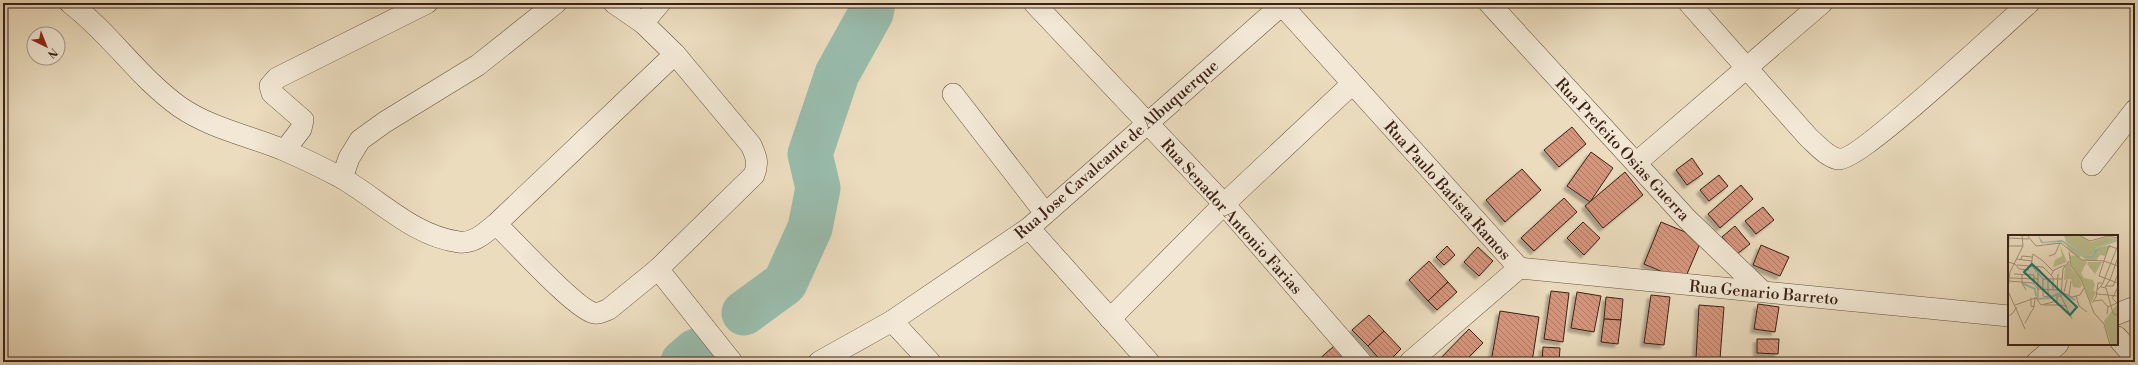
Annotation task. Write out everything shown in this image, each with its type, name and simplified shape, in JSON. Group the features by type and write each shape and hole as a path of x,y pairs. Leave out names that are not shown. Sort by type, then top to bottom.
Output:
{"street":[{"path":"70,3 85,14 159,90 180,107 199,118 258,142 285,150 342,178 411,224 439,237 460,242 468,242 478,238 496,224 675,54"},
{"path":"285,150 301,129 303,120 272,93 270,86 277,78 427,3"},
{"path":"342,178 349,158 360,140 385,122 478,65 556,3"},
{"path":"496,224 571,298 594,313 600,313 609,309 658,269 754,175 758,162 751,145 675,54 643,23 614,3"},
{"path":"643,23 660,3"},
{"name":"Rua Senador Antonio Farias","path":"1034,3 1224,204 1361,362"},
{"name":"Rua Prefeito Osias Guerra","path":"1489,3 1687,219 1762,291"},
{"path":"1689,3 1809,138 1832,156 1840,159 1852,154 1884,131 2029,3"},
{"path":"1636,163 1822,3"},
{"name":"Rua Jose Cavalcante de Albuquerque","path":"819,362 892,321 1029,228 1282,4"},
{"name":"Rua Paulo Batista Ramos","path":"1282,4 1352,84 1519,268 1410,362"},
{"path":"1110,319 1224,204 1352,84"},
{"path":"952,94 1045,213"},
{"path":"2092,164 2135,110"},
{"path":"1029,228 1149,362"},
{"name":"Rua Genario Barreto","path":"1519,268 2008,316"},
{"path":"658,269 732,362"},
{"path":"2118,314 2135,307"},
{"path":"892,321 930,362"},
{"path":"2118,337 2135,358"},
{"path":"2037,362 2057,345"}],"building":[{"path":"1572,127 1586,144 1559,167 1544,150"},
{"path":"1591,152 1613,168 1590,202 1567,186"},
{"path":"1692,158 1703,174 1687,185 1676,170"},
{"path":"1522,169 1541,190 1505,222 1486,200"},
{"path":"1625,172 1643,195 1603,228 1585,206"},
{"path":"1719,175 1728,186 1709,201 1700,190"},
{"path":"1741,185 1753,199 1720,228 1708,214"},
{"path":"1564,198 1577,212 1534,251 1521,238"},
{"path":"1763,207 1774,220 1756,234 1745,221"},
{"path":"1583,222 1600,238 1584,255 1567,238"},
{"path":"1661,222 1702,239 1684,281 1644,264"},
{"path":"1735,226 1750,244 1737,254 1722,237"},
{"path":"1761,245 1789,257 1780,276 1753,265"},
{"path":"1447,246 1455,255 1444,265 1436,257"},
{"path":"1478,247 1493,261 1479,276 1464,262"},
{"path":"1429,261 1448,282 1428,301 1409,280"},
{"path":"1448,282 1457,292 1437,310 1428,301"},
{"path":"1551,291 1569,293 1563,342 1544,339"},
{"path":"1577,292 1601,296 1594,332 1571,328"},
{"path":"1651,295 1670,297 1664,345 1644,343"},
{"path":"1606,297 1623,299 1621,320 1604,319"},
{"path":"1758,304 1779,307 1775,332 1754,329"},
{"path":"1699,305 1724,307 1720,359 1696,358"},
{"path":"1500,311 1539,317 1532,362 1491,362"},
{"path":"1369,315 1384,331 1368,346 1352,330"},
{"path":"1604,319 1621,320 1618,344 1601,342"},
{"path":"1469,329 1483,343 1464,362 1437,362"},
{"path":"1384,331 1401,349 1388,362 1382,362 1368,346"},
{"path":"1757,339 1779,339 1778,354 1757,353"},
{"path":"1334,346 1347,362 1316,362"},
{"path":"1543,347 1560,348 1559,362 1542,362"}],"waterway":[{"path":"744,313 785,283 810,228 818,188 810,154 837,74 871,13 873,3"},
{"path":"683,362 696,351"}]}
